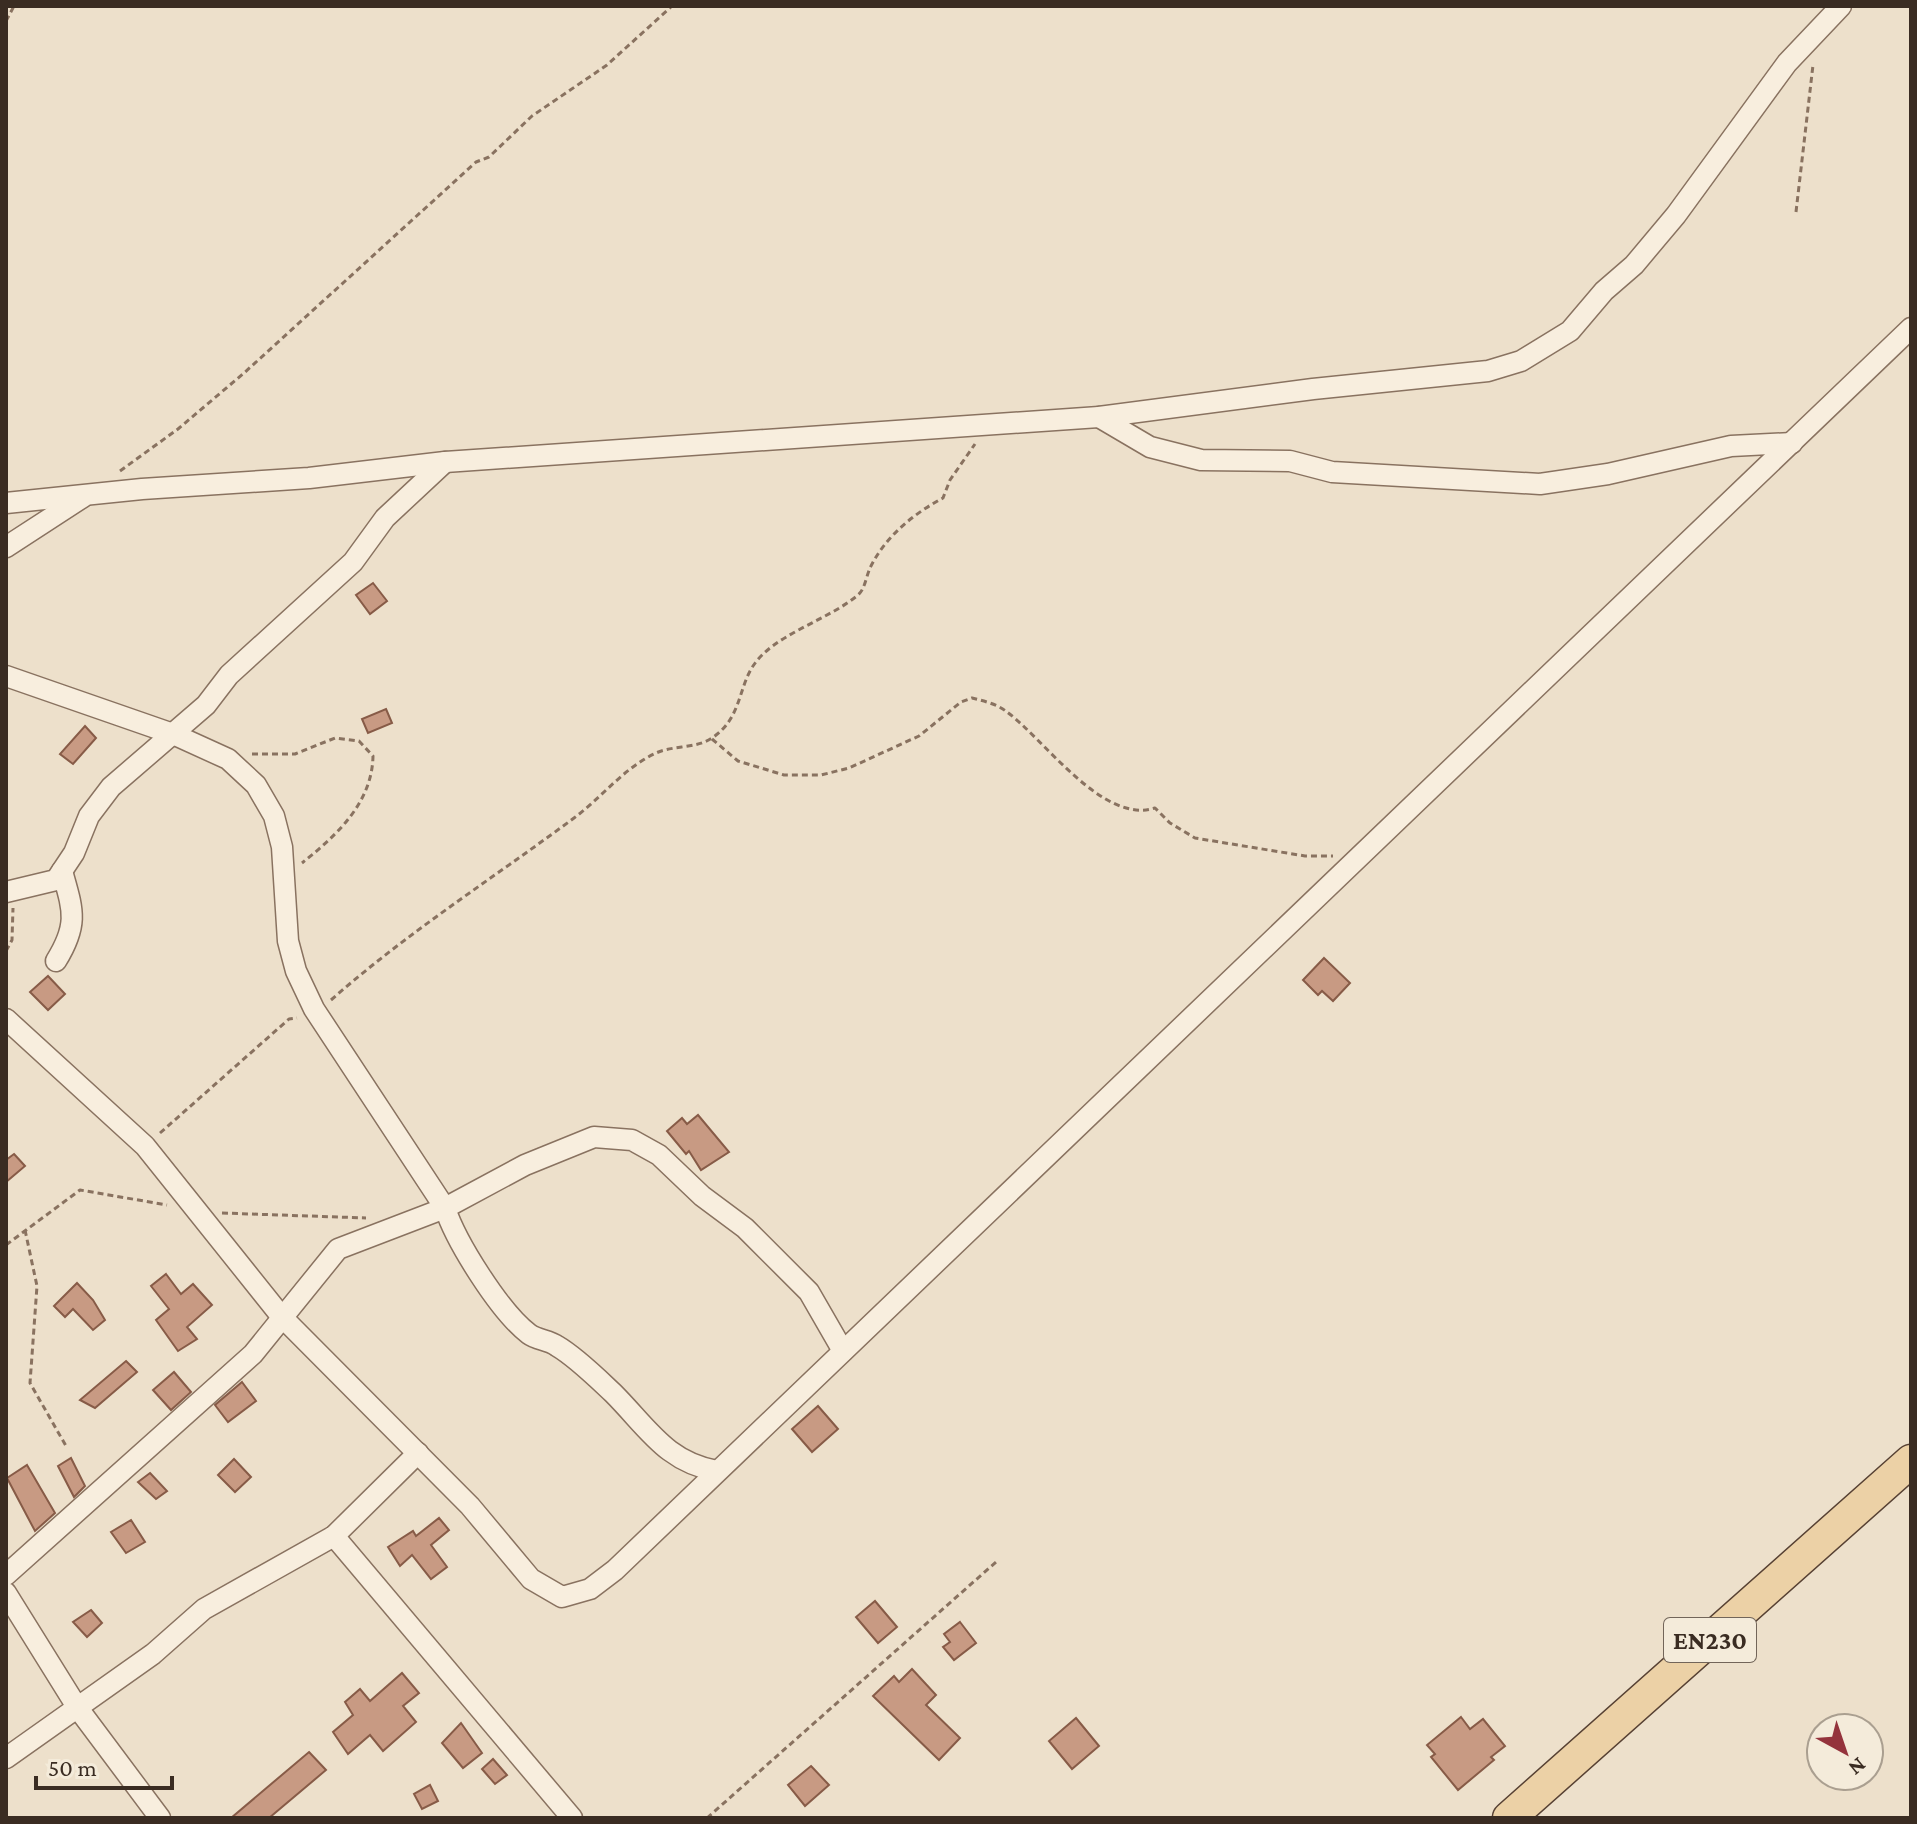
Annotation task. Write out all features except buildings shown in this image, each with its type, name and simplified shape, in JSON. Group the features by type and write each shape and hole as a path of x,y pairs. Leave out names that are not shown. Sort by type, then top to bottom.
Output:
{"main road":[{"name":"EN230","path":"1509,1818 1911,1461"}],"street":[{"path":"6,503 142,489 309,478 445,462 1099,417 1313,389 1488,371 1521,361 1570,331 1604,291 1634,265 1819,27 1841,6"},
{"path":"6,1019 145,1146 281,1316 470,1506 531,1579 562,1597 590,1589 615,1570 1911,328"},
{"path":"1099,417 1150,447 1201,460 1290,461 1332,472 1540,484 1608,474 1731,446 1792,443"},
{"path":"6,892 56,880 74,853 89,816 111,787 206,705 229,675 353,562 385,518 445,462"},
{"path":"6,547 83,497"},
{"path":"6,676 173,734 228,759 256,785 274,816 282,847 288,941 296,971 317,1013 445,1208 451,1226 485,1282 529,1334 557,1346 613,1393 663,1447 693,1467 717,1471"},
{"path":"56,961 69,940 75,914 62,871"},
{"path":"6,1575 253,1354 338,1249 445,1208 525,1165 594,1137 632,1140 659,1155 702,1196 777,1257 809,1292 843,1351"},
{"path":"6,1758 153,1654 204,1609 334,1536 418,1453"},
{"path":"334,1536 572,1818"},
{"path":"6,1593 77,1707 160,1818"}],"path":[{"path":"6,21 14,6"},
{"path":"83,497 178,429 476,162 489,157 525,121 607,65 672,6"},
{"path":"1796,212 1819,27"},
{"path":"145,1146 289,1019 317,1013 435,917 574,818 632,769 655,753 712,739 735,713 753,666 781,638 812,626 860,593 870,567 890,538 917,512 943,498 967,452 995,425"},
{"path":"712,739 738,761 784,775 821,775 849,768 919,736 961,702 972,698 1007,712 1109,803 1147,810 1155,808 1170,823 1195,838 1305,856 1362,854"},
{"path":"228,759 259,752 295,754 335,738 359,741 373,756 373,777 355,812 323,846 284,878"},
{"path":"25,1230 37,1286 30,1383 66,1446"},
{"path":"707,1818 996,1562"}]}
